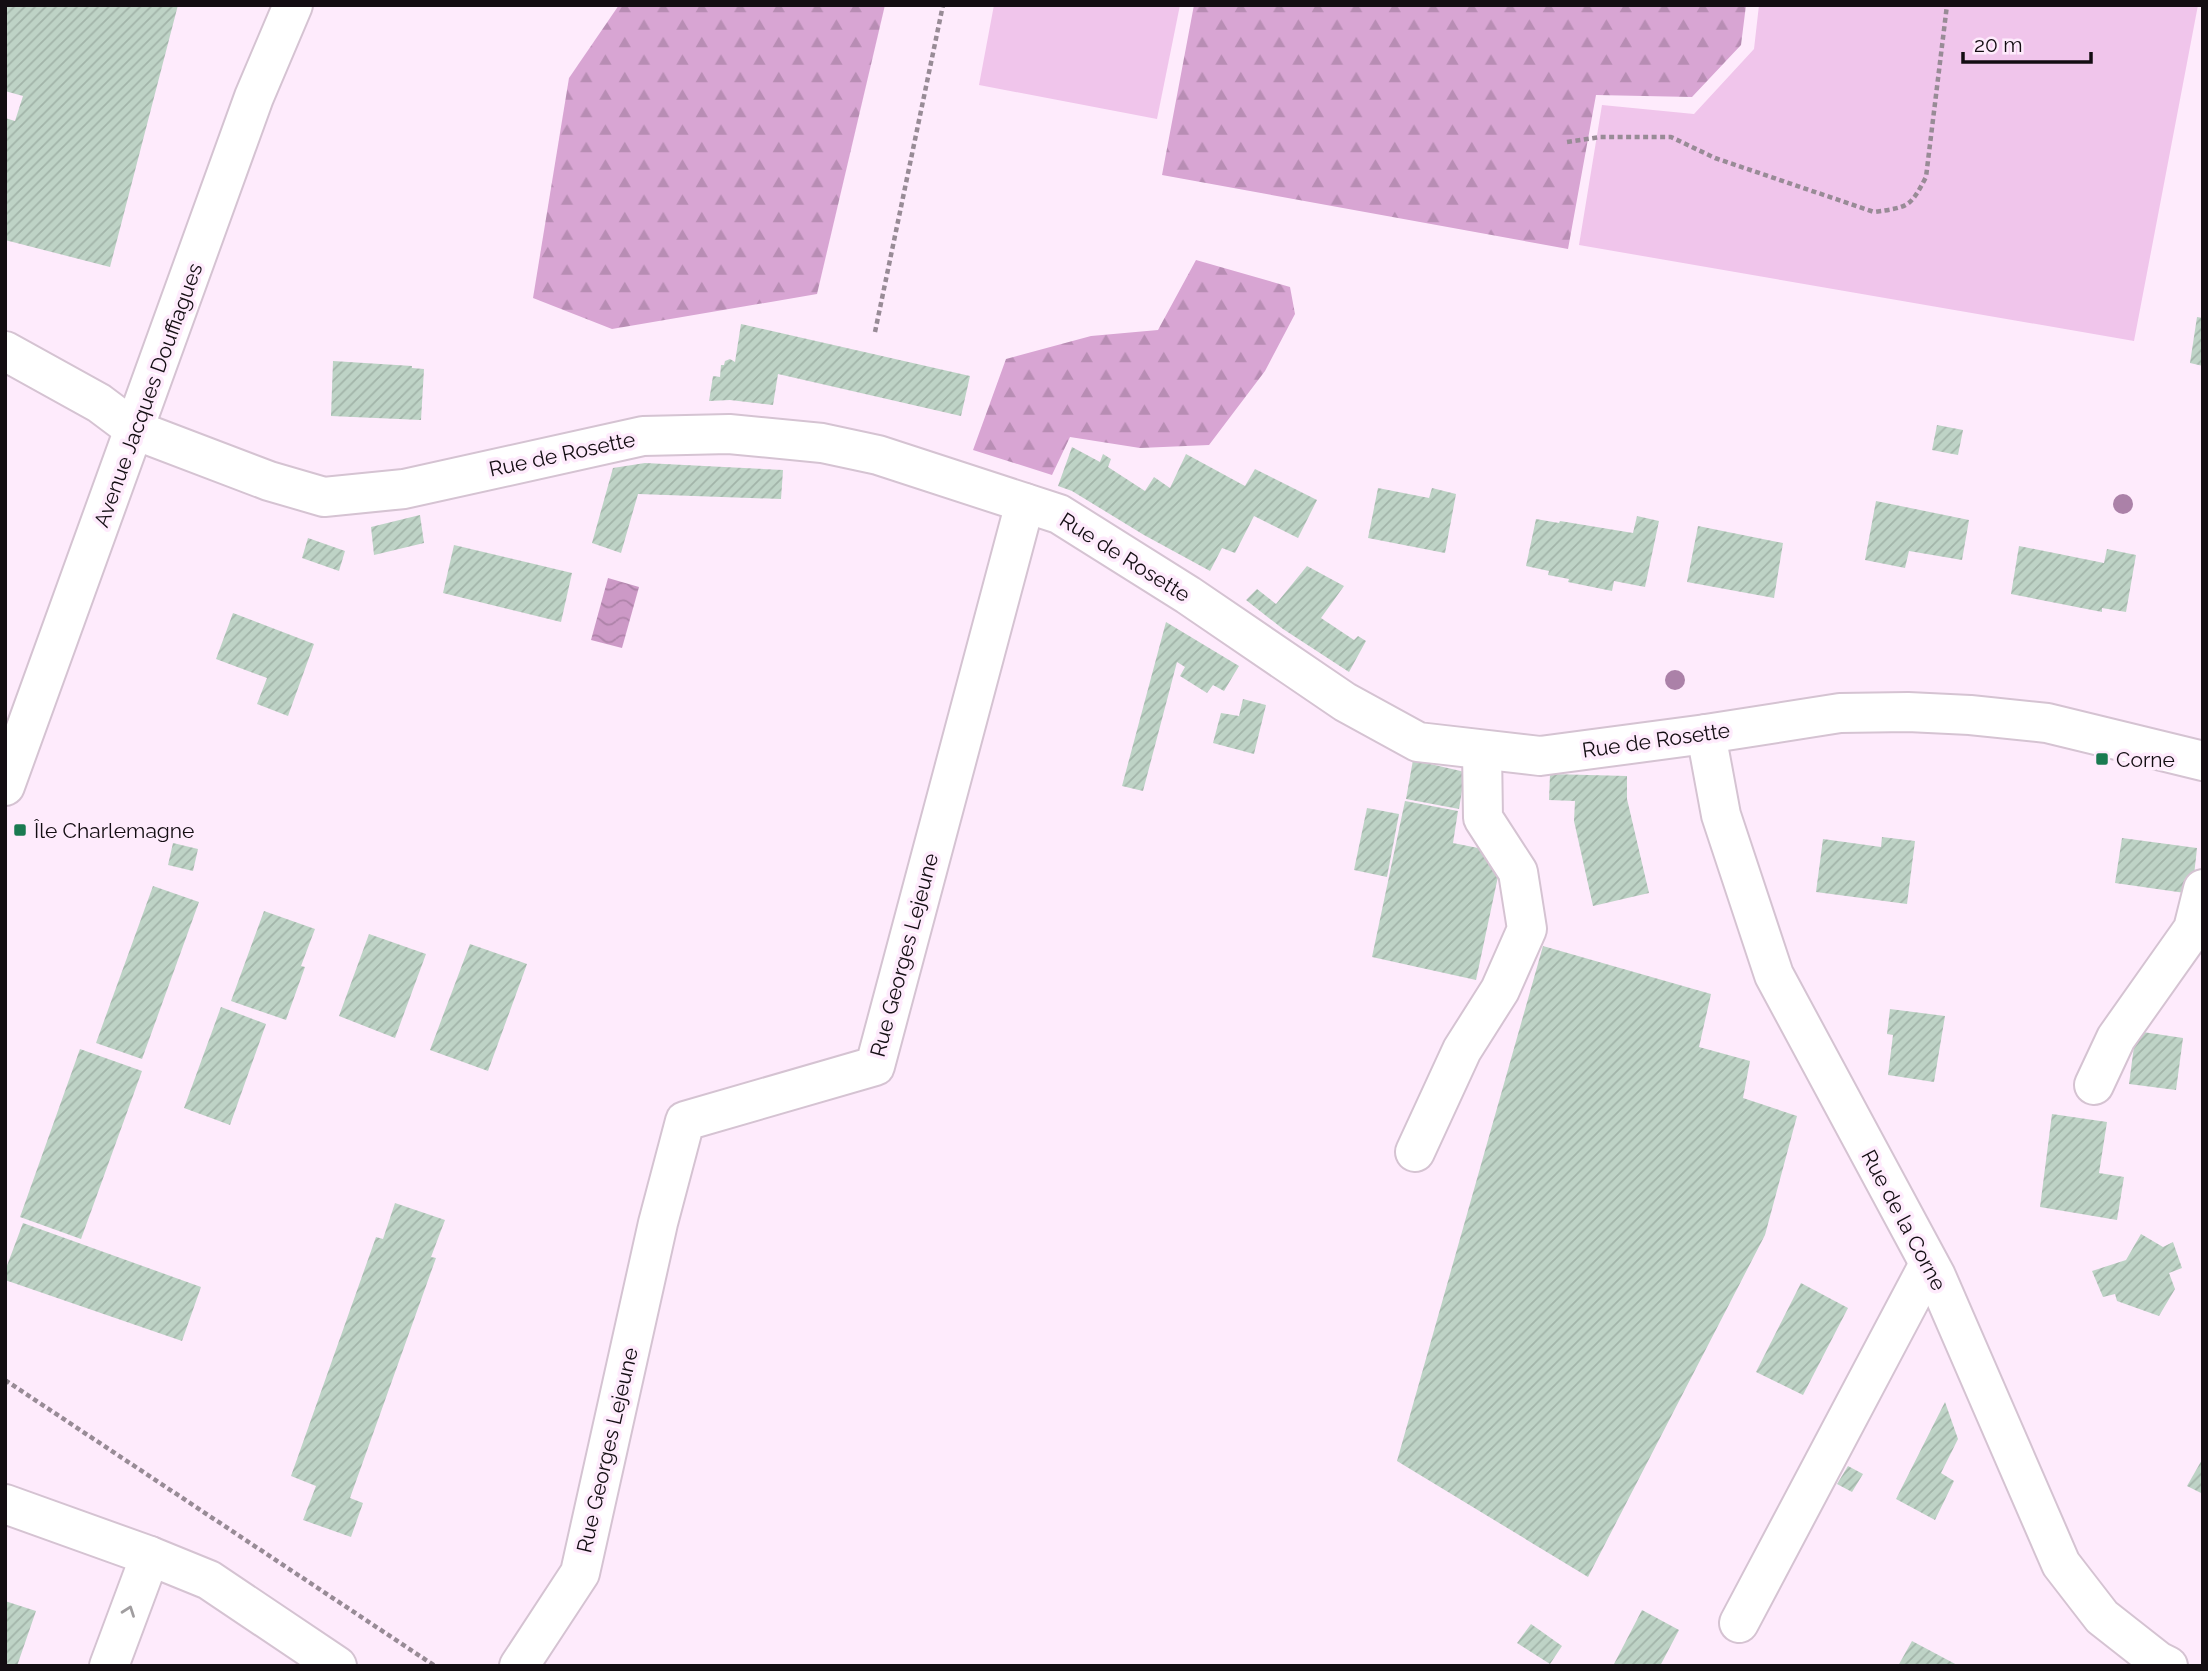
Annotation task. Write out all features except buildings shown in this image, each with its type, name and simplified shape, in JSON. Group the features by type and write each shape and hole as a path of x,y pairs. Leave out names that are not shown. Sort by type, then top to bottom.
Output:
{"street":[{"name":"Avenue Jacques Douffiagues","path":"5,786 254,97 293,5"},
{"name":"Rue de Rosette","path":"5,351 99,403 135,430 269,481 324,497 404,489 643,436 729,434 822,443 878,455 1059,514 1188,595 1345,702 1418,742 1540,756 1840,713 1908,712 2047,723 2203,761"},
{"name":"Rue Georges Lejeune","path":"519,1666 580,1573 658,1223 685,1121 875,1066 1025,503"},
{"name":"Rue de la Corne","path":"1706,734 1721,815 1774,975 1929,1264 2061,1564 2102,1617 2168,1666"},
{"path":"1415,1152 1462,1050 1500,990 1527,929 1518,872 1483,818 1482,750"},
{"path":"2094,1085 2116,1038 2193,929 2203,889"},
{"path":"1739,1623 1929,1264"},
{"path":"5,1504 209,1580 337,1666"},
{"path":"108,1666 150,1556"}],"path":[{"path":"875,332 943,5"},
{"path":"1567,142 1600,136 1671,137 1715,158 1874,212 1900,208 1914,199 1926,177 1947,5"},
{"path":"5,1380 435,1666"}],"shaded area":[{"path":"994,5 1180,5 1157,119 979,85"},
{"path":"1759,5 2198,5 2134,341 1579,245 1602,105 1694,114 1754,49"}],"green space":[{"path":"619,5 885,5 817,294 612,329 533,298 569,78"},
{"path":"1194,5 1746,5 1741,45 1692,97 1596,95 1568,249 1162,175"},
{"path":"1196,260 1290,287 1295,314 1265,371 1209,445 1140,448 1070,437 1052,475 973,450 1006,359 1091,336 1158,330"}],"water":[{"path":"608,578 639,587 622,648 591,640"}],"place":[{"name":"Corne","path":"2102,759"},
{"name":"Île Charlemagne","path":"20,830"}]}
